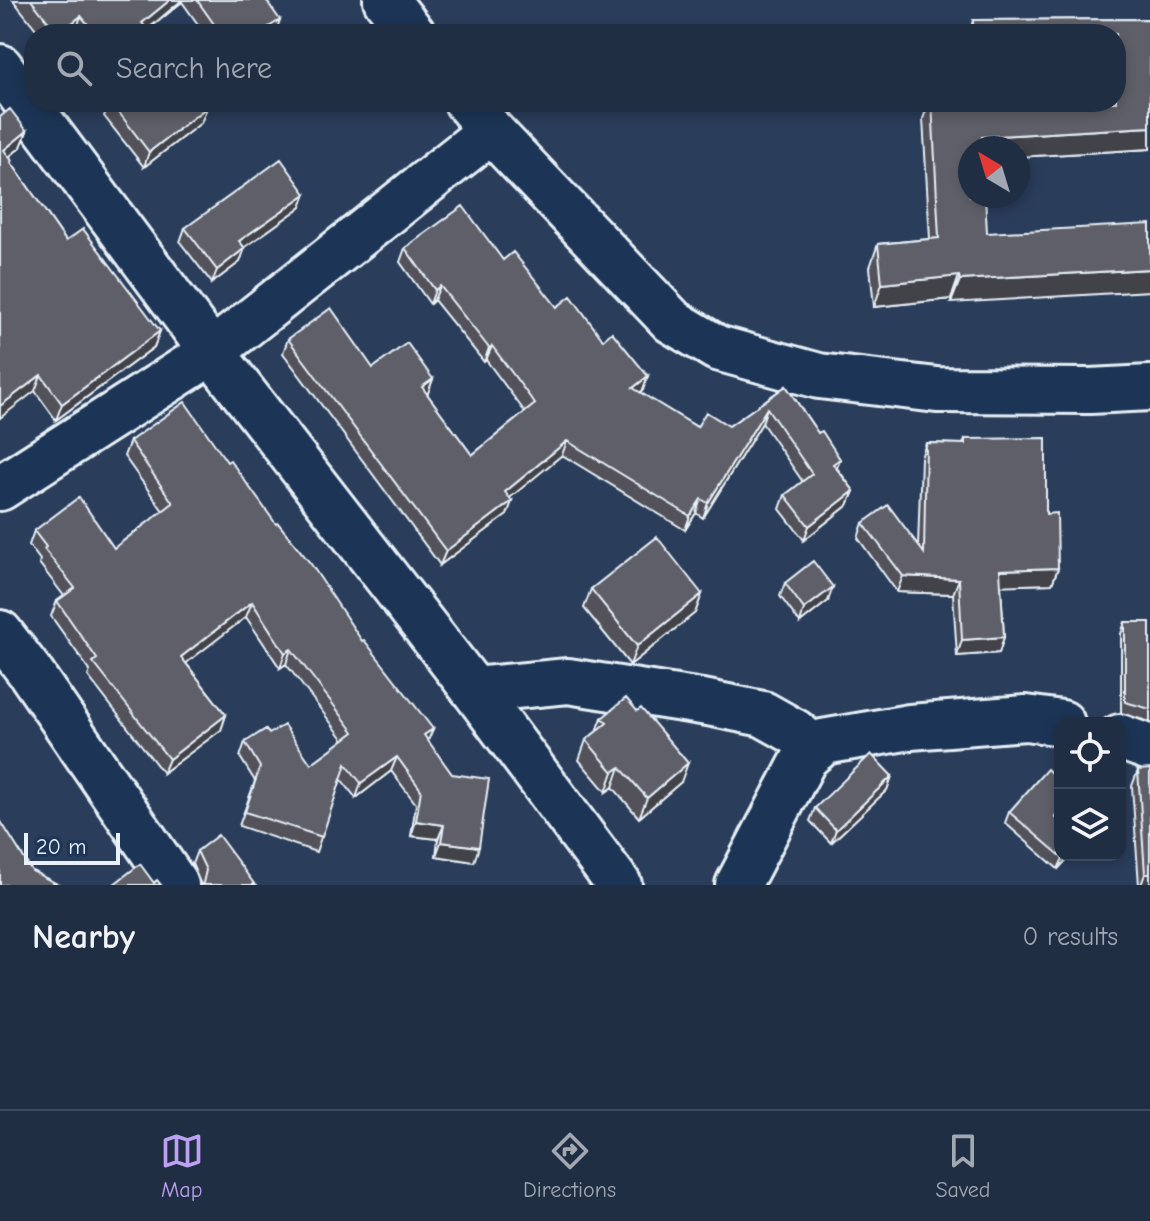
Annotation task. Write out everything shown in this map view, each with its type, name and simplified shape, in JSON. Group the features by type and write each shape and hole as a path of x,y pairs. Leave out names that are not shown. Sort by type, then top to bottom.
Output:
{"street":[{"path":"386,0 405,24"},
{"path":"0,67 24,99"},
{"path":"33,112 212,352 474,690 619,885"},
{"path":"0,488 212,352 479,116 672,321 717,348 819,376 937,390 1090,391 1150,388"},
{"path":"0,633 176,885"},
{"path":"474,690 568,681 708,703 763,714 795,732 816,749"},
{"path":"738,885 805,758 823,742 910,727 1026,718 1054,722"},
{"path":"1126,739 1150,748"}],"building":[{"path":"31,0 170,0 143,24 88,24 81,16 71,24 50,24"},
{"path":"197,0 266,0 280,20 273,24 214,24"},
{"path":"1150,19 1150,127 958,136 958,208 986,208 987,233 1150,224 1150,269 960,280 959,276 882,284 878,244 939,238 933,112 1126,112 1126,24 973,24 973,20"},
{"path":"10,109 27,131 4,150 11,162 66,241 83,229 160,331 62,404 41,375 0,406 0,117"},
{"path":"119,112 201,112 149,152"},
{"path":"281,159 306,194 239,241 245,248 217,270 185,228"},
{"path":"463,206 503,260 513,252 557,307 571,296 603,340 612,332 648,376 633,388 697,427 706,412 729,426 786,386 818,433 822,431 840,459 833,464 854,491 809,526 785,495 812,474 767,408 708,503 701,499 690,516 567,441 505,492 512,501 446,551 288,339 331,308 373,368 407,343 433,379 422,387 472,455 535,404 492,346 489,348 440,286 435,290 405,248"},
{"path":"185,402 227,462 230,460 276,524 311,564 362,641 433,729 424,735 452,774 489,779 479,847 441,842 444,825 416,821 421,790 397,757 361,783 346,764 322,837 245,812 260,767 245,742 266,729 269,734 284,725 311,764 354,732 291,649 285,653 252,602 181,657 226,715 169,759 93,662 97,659 57,601 75,588 34,531 79,497 114,548 173,503 130,441"},
{"path":"1046,438 1046,514 1057,513 1058,568 1000,570 1004,637 962,640 959,579 903,576 863,523 888,505 924,553 926,443 965,444 965,439"},
{"path":"657,537 702,594 637,646 591,589"},
{"path":"813,561 833,587 804,609 785,583"},
{"path":"1125,622 1150,622 1150,709 1125,702"},
{"path":"626,698 637,711 641,708 688,763 647,798 620,767 613,772 586,740 607,723 602,718"},
{"path":"871,754 892,776 836,830 815,808"},
{"path":"1047,769 1054,776 1054,850 1009,812"},
{"path":"1150,769 1150,874 1145,874 1138,770"},
{"path":"0,820 32,871 59,885 0,885"},
{"path":"218,835 255,885 201,885 206,870 197,851"},
{"path":"140,864 154,883 157,880 161,885 113,885"}]}
